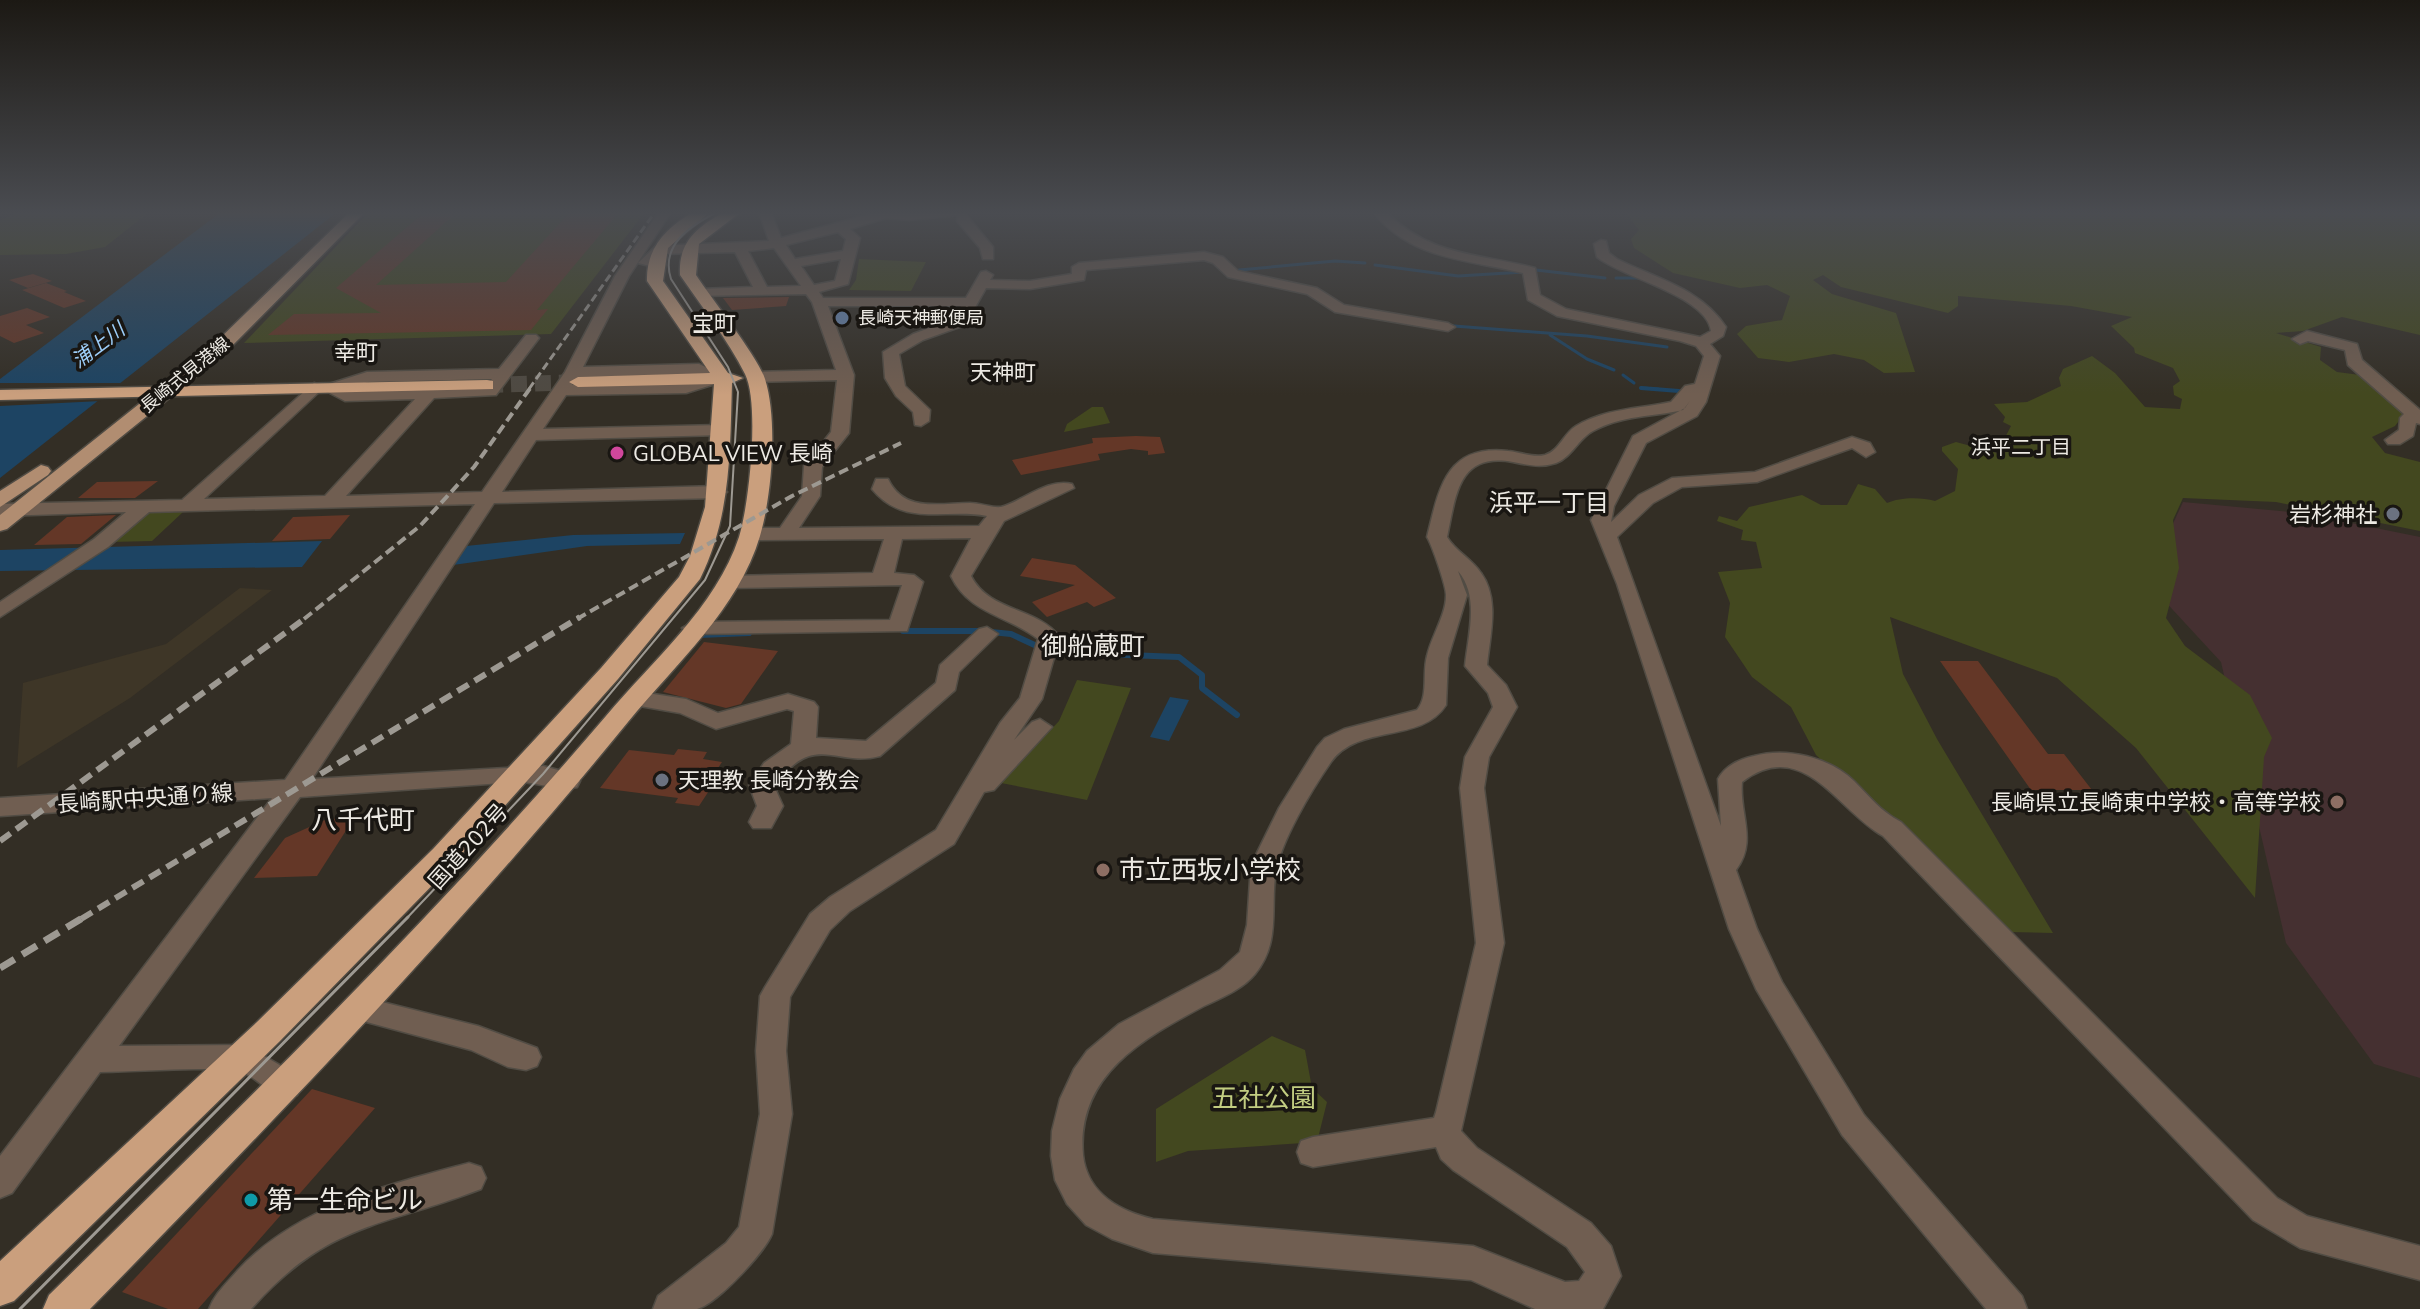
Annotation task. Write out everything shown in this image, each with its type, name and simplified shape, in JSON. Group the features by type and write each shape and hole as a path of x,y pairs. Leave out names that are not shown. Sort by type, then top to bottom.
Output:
{"highway":[{"path":"655,273 655,281 723,379"},
{"path":"688,273 756,377"},
{"path":"570,381 756,377"},
{"name":"国道202号","path":"71,1307 286,1085 568,781 728,582 757,511 759,397 756,377"},
{"name":"国道202号","path":"0,1287 245,1058 543,752 689,579 708,542 718,492 723,379"},
{"path":"0,395 487,385"}],"main road":[{"name":"長崎式見港線","path":"0,525 10,509 156,391 236,316 274,273"},
{"name":"長崎式見港線","path":"0,501 242,328 297,273"}],"street":[{"path":"0,1182 250,849 487,496 570,381 624,273"},
{"path":"606,310 637,273"},
{"path":"753,273 762,291"},
{"path":"787,532 811,496 813,466 840,433 846,375 814,296 800,273"},
{"path":"814,296 841,284 844,273"},
{"path":"1232,273 1312,291 1340,309 1448,327"},
{"path":"1530,273 1533,297 1554,310 1701,343 1712,356 1691,412 1639,440 1601,514 1607,536 1743,929 1771,989 1853,1125 2009,1309"},
{"path":"1636,273 1697,302 1711,314 1719,327 1718,333 1701,343"},
{"path":"921,421 922,410 909,402 895,381 891,352 918,337 956,325 984,279 1026,285 1079,277 1131,276"},
{"path":"700,293 762,291 971,302"},
{"path":"2300,339 2307,336 2352,347 2354,362 2419,418"},
{"path":"323,388 345,396 490,392 531,338"},
{"path":"187,505 323,388 367,377 503,374"},
{"path":"756,377 846,375"},
{"path":"1447,554 1448,572 1457,595 1437,658 1436,695 1425,716 1342,739 1315,766 1265,863 1262,928 1243,969 1135,1029 1108,1049 1085,1074 1070,1117 1066,1156 1071,1182 1085,1203 1119,1228 1153,1236 1473,1263 1547,1296 1565,1300 1589,1298 1603,1276 1600,1260 1592,1249 1579,1235 1465,1159 1445,1131 1490,943 1472,788 1477,757 1505,707 1498,690 1476,666 1484,604 1470,573 1447,554 1437,537 1451,480 1463,464 1488,455 1540,461 1553,459 1562,454 1572,437 1601,420 1628,410 1677,406 1691,389 1702,389"},
{"path":"331,501 429,394"},
{"path":"2394,440 2407,432 2408,418 2419,418"},
{"path":"529,435 721,430"},
{"path":"1607,536 1646,499 1678,482 1757,477 1852,442 1864,447 1866,452"},
{"path":"671,1309 738,1255 755,1234 776,1114 771,1051 775,996 820,922 840,904 945,837 1031,699 1049,637 1037,625 997,611 962,582 961,576 992,524 995,512 982,508 923,513 891,499 881,489 882,483"},
{"path":"750,534 992,524 1030,503 1043,492 1065,488"},
{"path":"10,509 718,492"},
{"path":"0,611 43,579 101,543 145,506"},
{"path":"882,579 893,540"},
{"path":"693,628 899,626 913,582 882,579 728,582"},
{"path":"762,822 770,806 761,785 773,769 803,747 833,745 871,750 947,685 948,670 987,634"},
{"path":"634,698 686,706 716,721 788,701 797,702 806,707 803,747"},
{"path":"976,785 988,784 1040,727"},
{"path":"1722,869 1735,856 1737,844 1726,795 1730,779 1739,770 1754,761 1772,758 1795,762 1832,778 1866,813 1892,829 2265,1209 2300,1231 2420,1263"},
{"name":"長崎駅中央通り線","path":"0,807 519,774 543,774 568,781"},
{"path":"358,1008 478,1039 508,1054 526,1057"},
{"path":"95,1059 245,1058 286,1085"},
{"path":"1313,1152 1445,1131"},
{"path":"227,1309 286,1249 302,1239 401,1198 469,1178"}],"shaded area":[{"name":"長崎県立長崎東中学校・高等学校","path":"2183,502 2302,513 2420,537 2420,1078 2374,1064 2286,943 2221,662 2161,597 2171,528"},
{"path":"240,588 272,590 130,698 17,768 23,683 166,644"}],"green space":[{"path":"311,273 598,273 551,334 244,343"},
{"path":"857,273 920,273 911,291 849,290"},
{"path":"1673,273 2420,273 2420,335 2342,317 2303,331 2276,333 2321,347 2320,360 2337,372 2360,375 2405,413 2395,426 2372,437 2385,453 2420,462 2420,531 2276,502 2183,498 2173,520 2179,568 2166,618 2185,646 2250,695 2272,738 2264,757 2255,898 2136,748 2057,678 1890,617 1903,674 1937,739 2053,933 2008,932 1816,755 1791,707 1752,677 1725,637 1730,603 1718,572 1762,568 1756,542 1741,540 1743,530 1717,521 1719,516 1737,521 1749,507 1802,495 1821,505 1847,505 1858,484 1875,489 1887,503 1911,498 1935,501 1955,491 1958,469 1942,447 1956,442 1997,453 2011,426 2003,422 2005,417 1994,404 2027,402 2061,386 2059,378 2063,369 2092,356 2115,373 2145,407 2180,409 2182,399 2174,395 2173,386 2180,381 2173,368 2135,353 2134,348 2111,326 2132,317 2071,306 1958,296 1958,306 1948,313 1841,287 1823,275 1813,280 1832,294 1896,313 1915,372 1884,373 1864,360 1834,354 1789,362 1758,358 1737,334 1746,326 1782,320 1790,296 1767,285 1740,288"},
{"path":"1092,407 1103,407 1110,423 1064,432 1067,424"},
{"path":"183,512 152,541 110,542 142,513"},
{"path":"1077,680 1131,688 1087,800 1001,783 1059,721"},
{"name":"五社公園","path":"1272,1036 1305,1050 1312,1088 1327,1102 1317,1142 1188,1151 1156,1162 1156,1109"}],"water":[{"name":"浦上川","path":"140,273 260,273 0,478 0,379"},
{"path":"685,533 680,544 587,546 453,565 466,546 573,535"},
{"path":"322,541 302,567 0,571 0,550"},
{"path":"1170,697 1189,700 1169,741 1150,737"}],"pier":[{"path":"0,383 125,383 101,401 0,406"}],"building":[{"path":"353,273 389,273 376,285 506,282 514,273 568,273 537,310 548,309 531,330 268,335 294,314 381,313 336,288"},
{"path":"33,274 52,281 28,288 9,280"},
{"path":"46,283 86,301 64,308 22,290"},
{"path":"789,297 786,306 732,310 723,298"},
{"path":"27,308 50,317 26,325 44,333 14,343 0,336 0,316"},
{"path":"1160,437 1165,453 1148,455 1148,451 1131,449 1098,454 1100,460 1021,475 1012,460 1093,443 1092,438"},
{"path":"158,481 135,498 78,498 97,482"},
{"path":"116,515 81,544 34,545 67,517"},
{"path":"350,515 330,539 272,541 293,517"},
{"path":"1032,558 1075,565 1116,598 1094,607 1087,602 1047,617 1032,602 1075,585 1020,576"},
{"path":"704,642 778,651 741,704 726,708 663,692"},
{"path":"1940,661 1978,661 2048,754 2064,754 2092,790 2031,790"},
{"name":"天理教 長崎分教会","path":"678,749 707,752 703,759 722,762 716,771 722,771 699,806 675,803 678,798 600,788 629,750 674,755"},
{"path":"354,818 317,876 254,878 285,838 327,819"},
{"name":"第一生命ビル","path":"312,1089 375,1108 198,1309 168,1309 122,1292"}],"waterway":[{"path":"1436,273 1458,276 1506,273"},
{"path":"1563,273 1605,278"},
{"path":"1616,278 1640,278"},
{"path":"1454,326 1587,336 1667,347"},
{"path":"1550,335 1587,359 1614,370"},
{"path":"1623,375 1634,383"},
{"path":"1658,389 1641,388 1679,391"},
{"path":"903,631 981,631"},
{"path":"991,632 1011,634 1041,648"},
{"path":"699,635 749,633"},
{"path":"1051,652 1179,657 1202,675 1202,688 1237,715"}],"tunnel":[{"path":"487,385 578,382"}],"tram line":[{"path":"406,919 543,774 705,580 730,526 738,392 728,367 670,273"},
{"path":"20,1309 408,917"}],"railway":[{"path":"529,389 612,273"},
{"path":"304,619 420,526 474,467 531,387"},
{"path":"577,619 792,496 901,443"},
{"path":"0,841 307,617"},
{"path":"81,919 580,617"},
{"path":"0,968 84,917"}],"place":[{"name":"長崎天神郵便局","path":"842,318"},
{"name":"GLOBAL VIEW 長崎","path":"617,453"},
{"name":"岩杉神社","path":"2393,514"},
{"name":"天理教 長崎分教会","path":"662,780"},
{"name":"長崎県立長崎東中学校・高等学校","path":"2337,802"},
{"name":"市立西坂小学校","path":"1103,870"},
{"name":"第一生命ビル","path":"251,1200"}],"district":[{"name":"宝町","path":"714,323"},
{"name":"幸町","path":"356,352"},
{"name":"天神町","path":"1003,372"},
{"name":"浜平二丁目","path":"2021,447"},
{"name":"浜平一丁目","path":"1549,503"},
{"name":"御船蔵町","path":"1093,646"},
{"name":"八千代町","path":"363,820"}]}
